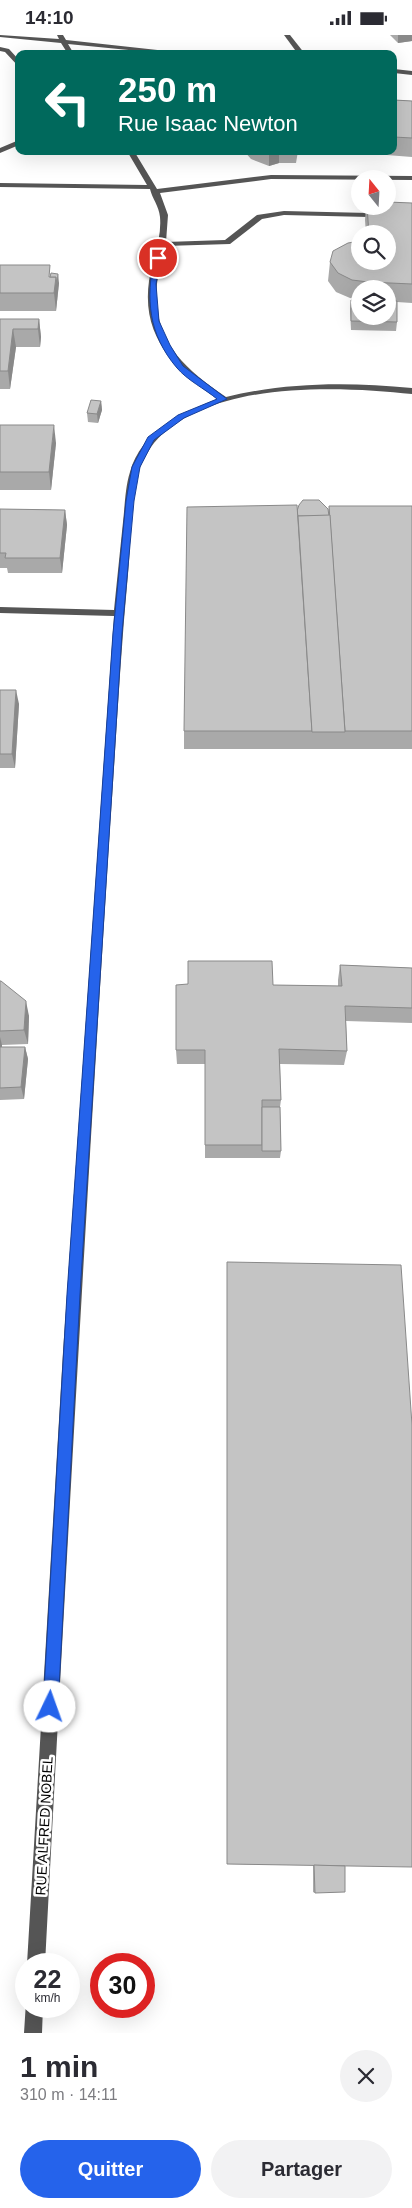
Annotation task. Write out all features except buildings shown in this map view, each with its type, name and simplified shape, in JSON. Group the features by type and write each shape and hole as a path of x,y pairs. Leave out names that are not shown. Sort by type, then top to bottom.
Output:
{"street":[{"path":"0,35 61,37 137,50"},
{"path":"287,35 299,50"},
{"path":"61,37 69,50"},
{"path":"0,49 7,50 15,60"},
{"path":"397,71 412,73"},
{"path":"0,151 15,145"},
{"path":"132,155 164,214 153,284 155,321 166,345 181,367 223,399"},
{"path":"0,185 152,189 271,177 412,178"},
{"path":"160,244 227,242 260,217 284,213 412,216"},
{"name":"RUE ALFRED NOBEL","path":"37,1953 69,1362 119,613 130,501 136,467 151,439 181,417 223,399 278,388 347,385 412,391"},
{"path":"0,610 119,613"},
{"path":"33,2033 34,2018"}],"route":[{"path":"50,1707 74,1294 117,633 130,501 136,467 151,439 181,417 223,399 181,367 166,345 155,321 153,284 158,258"}]}
